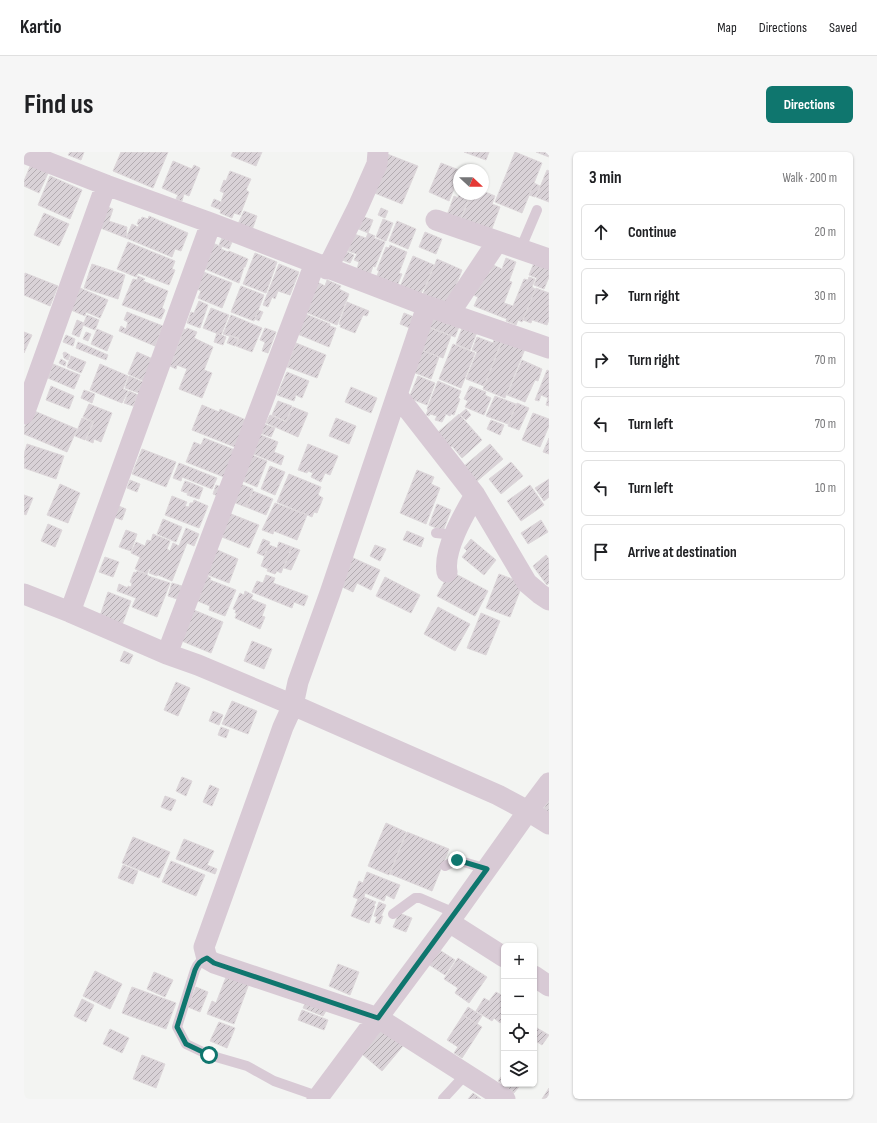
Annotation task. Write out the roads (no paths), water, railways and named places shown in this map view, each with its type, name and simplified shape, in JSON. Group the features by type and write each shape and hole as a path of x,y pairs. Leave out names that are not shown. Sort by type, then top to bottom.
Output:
{"street":[{"path":"167,654 321,266 358,207 377,164 378,152"},
{"path":"24,153 427,306 549,348"},
{"path":"24,414 106,185"},
{"path":"436,220 549,259"},
{"path":"70,612 210,223"},
{"path":"449,314 498,242"},
{"path":"427,306 298,682 293,705 283,727 204,947 207,958 214,963 378,1018 505,1099"},
{"path":"397,395 475,495 527,582 549,600"},
{"path":"447,572 445,534 464,514 475,495"},
{"path":"24,594 293,705 498,795 549,824"},
{"path":"319,1098 549,783"},
{"path":"452,917 501,955"},
{"path":"537,978 549,986"}],"lane":[{"path":"520,250 537,210"},
{"path":"445,866 457,860 487,869"},
{"path":"393,914 414,898 420,898 452,917"},
{"path":"207,958 198,963 177,1027 186,1044 209,1055 247,1066 274,1081 319,1098"},
{"path":"443,1099 466,1074"}]}
